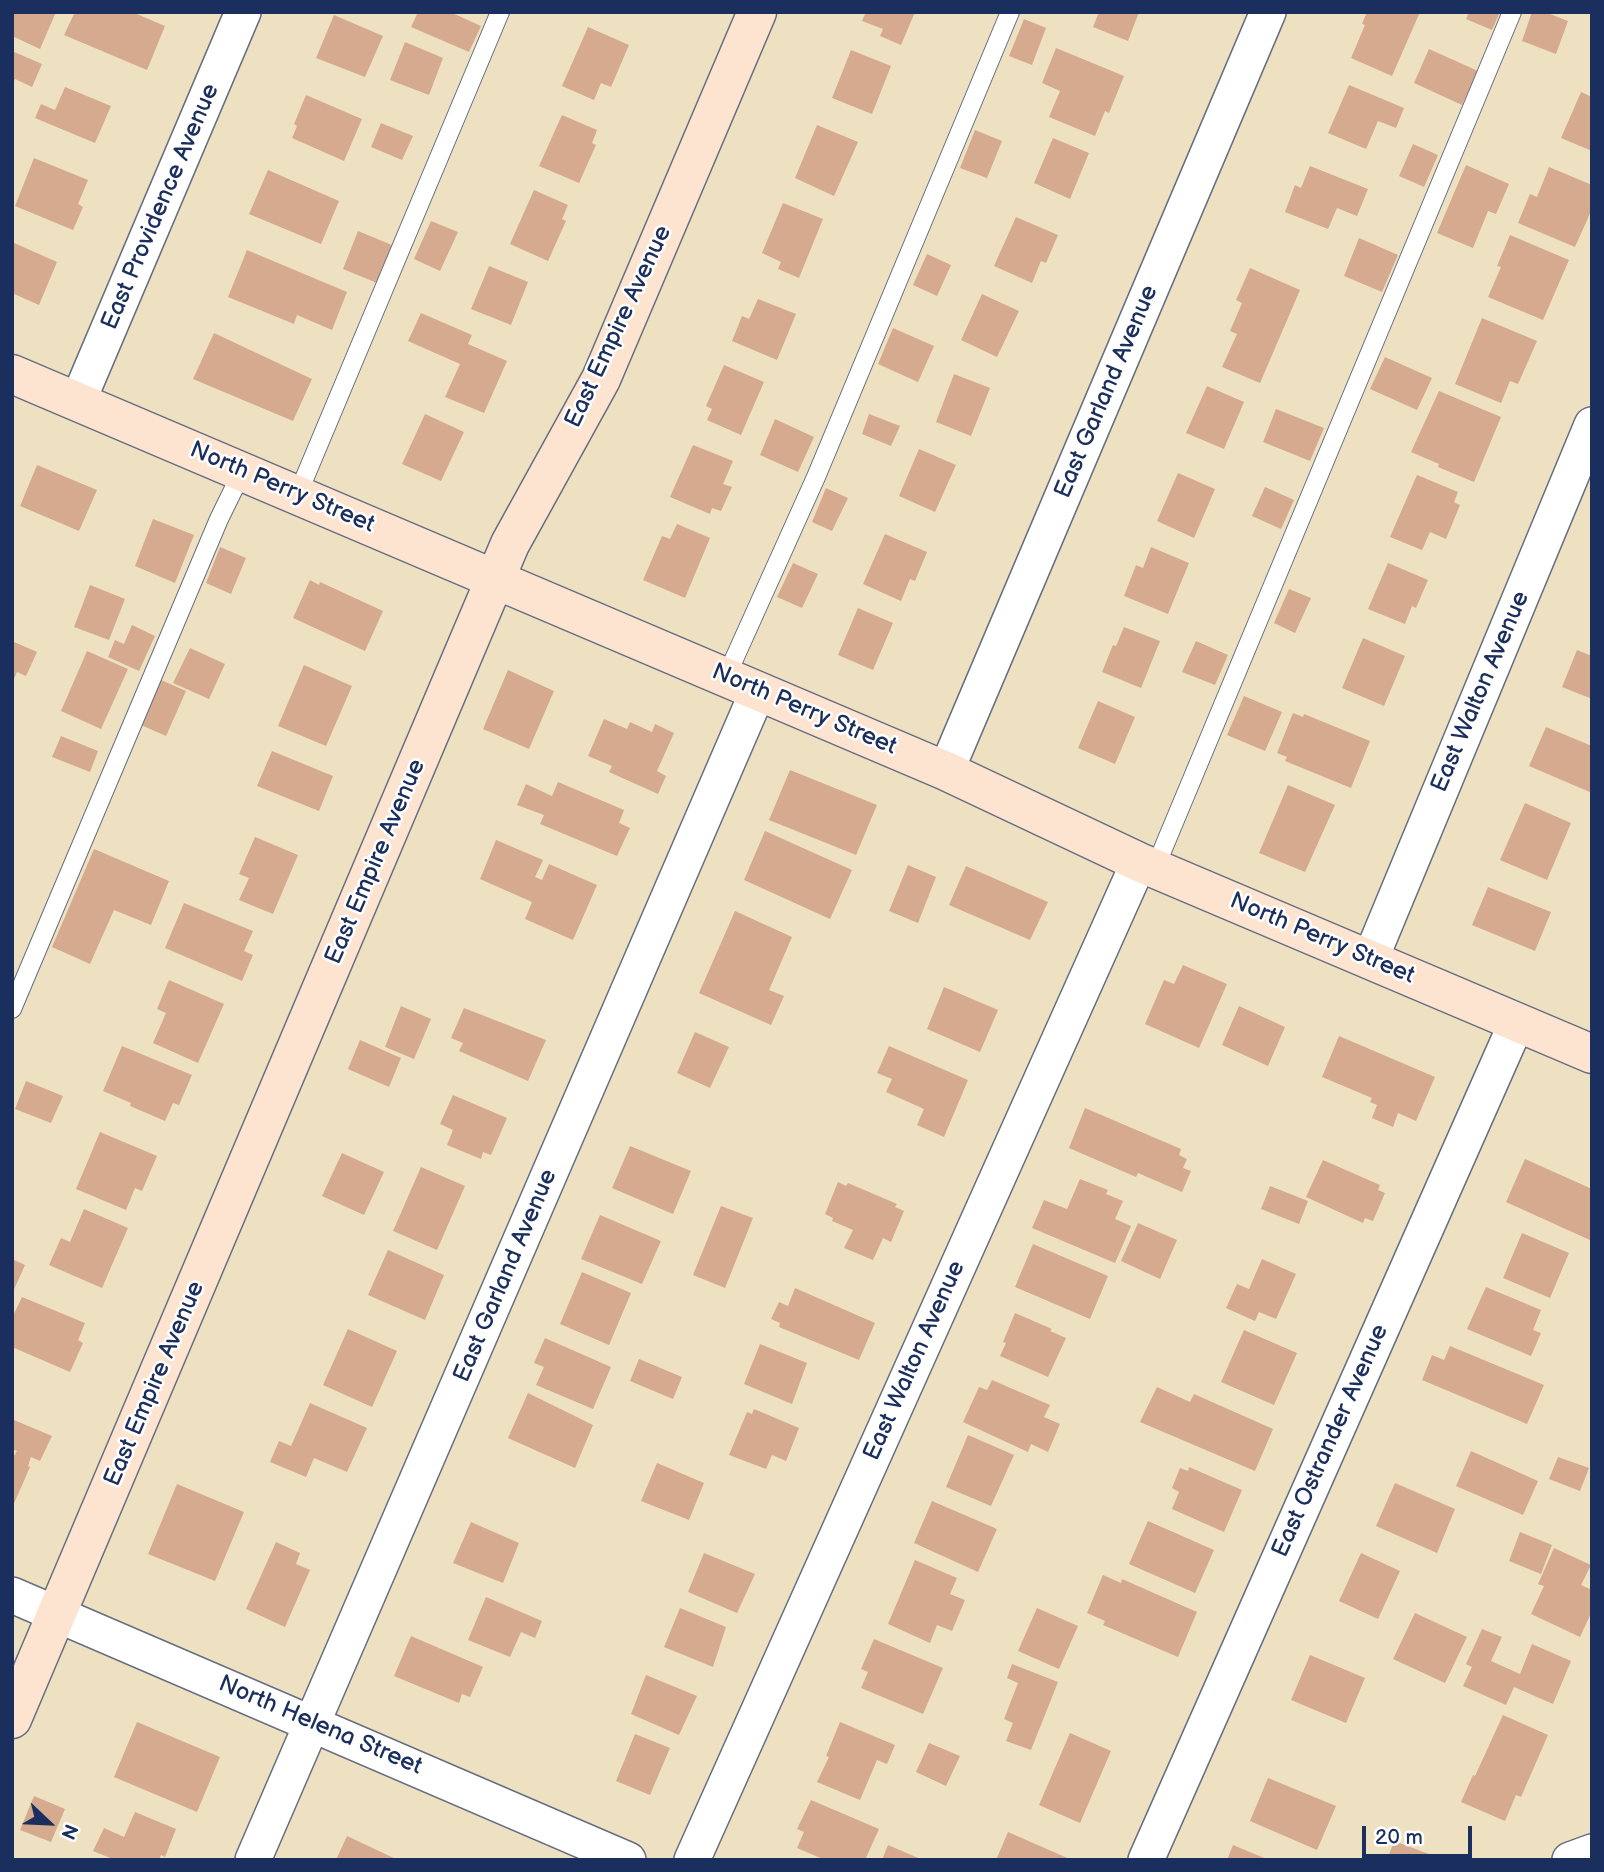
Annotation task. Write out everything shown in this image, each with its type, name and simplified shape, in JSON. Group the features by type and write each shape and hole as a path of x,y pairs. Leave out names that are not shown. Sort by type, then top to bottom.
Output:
{"street":[{"name":"East Providence Avenue","path":"78,401 243,12"},
{"name":"East Empire Avenue","path":"12,1719 510,544 601,379 757,12"},
{"name":"East Garland Avenue","path":"946,771 1268,12"},
{"name":"North Perry Street","path":"12,374 946,771 1147,865 1591,1052"},
{"name":"East Walton Avenue","path":"1370,960 1592,425"},
{"name":"East Garland Avenue","path":"253,1860 313,1723 742,684"},
{"name":"East Walton Avenue","path":"692,1860 1147,865"},
{"name":"East Ostrander Avenue","path":"1146,1860 1517,1022"},
{"name":"North Helena Street","path":"12,1595 628,1860"},
{"path":"1570,1860 1592,1852"}],"lane":[{"path":"297,496 500,12"},
{"path":"742,684 816,477 1010,12"},
{"path":"1147,865 1512,12"},
{"path":"12,1009 219,519 242,471"}],"building":[{"path":"12,12 56,12 40,49 12,36"},
{"path":"75,12 132,12 165,26 147,70 64,35"},
{"path":"418,12 450,12 481,26 469,52 411,27"},
{"path":"866,12 915,12 901,45 880,36 883,29 862,21"},
{"path":"1099,12 1139,12 1128,41 1093,27"},
{"path":"1367,12 1420,12 1392,76 1351,58 1365,25 1362,24"},
{"path":"1469,12 1500,12 1492,30 1466,19"},
{"path":"1532,12 1545,12 1568,21 1556,54 1522,41"},
{"path":"334,15 383,36 365,77 316,58"},
{"path":"1024,19 1046,28 1032,65 1009,56"},
{"path":"588,27 629,45 611,87 601,83 594,100 562,86"},
{"path":"405,42 443,58 429,95 390,80"},
{"path":"1056,48 1124,76 1109,113 1105,111 1095,136 1049,117 1060,91 1042,83"},
{"path":"1429,49 1478,71 1462,105 1414,83"},
{"path":"851,50 891,66 872,114 832,98"},
{"path":"12,51 42,64 32,87 15,79 12,85"},
{"path":"1349,85 1404,108 1396,128 1378,121 1366,149 1328,133"},
{"path":"65,87 111,106 95,143 35,118 41,104 55,110"},
{"path":"1581,92 1592,97 1592,151 1561,138"},
{"path":"306,95 362,119 344,161 292,138 297,126 294,124"},
{"path":"562,115 597,130 592,143 596,145 579,183 539,166"},
{"path":"381,123 413,136 402,160 371,147"},
{"path":"817,125 858,142 834,196 795,178"},
{"path":"975,130 1002,141 987,178 960,168"},
{"path":"1053,138 1089,153 1070,199 1034,183"},
{"path":"1413,144 1438,155 1424,187 1399,176"},
{"path":"34,158 88,180 78,204 83,207 73,230 15,206"},
{"path":"1466,165 1509,184 1496,214 1488,211 1473,248 1437,233"},
{"path":"1310,166 1368,189 1357,216 1337,208 1328,229 1285,212 1295,185 1301,188"},
{"path":"1549,167 1592,185 1592,209 1575,247 1518,223 1530,194 1537,197"},
{"path":"268,170 339,201 321,244 249,214"},
{"path":"534,190 568,205 562,219 566,221 548,261 510,244"},
{"path":"783,203 823,219 799,278 778,269 781,262 762,253"},
{"path":"1016,217 1058,235 1046,263 1041,261 1032,283 994,266"},
{"path":"431,221 458,232 440,271 414,259"},
{"path":"358,231 392,245 377,283 343,269"},
{"path":"1510,235 1569,260 1543,320 1488,297 1501,267 1497,266"},
{"path":"1359,238 1398,255 1382,292 1344,276"},
{"path":"12,242 57,262 39,305 12,293"},
{"path":"247,250 347,292 332,330 297,315 294,324 228,297"},
{"path":"927,254 951,265 937,296 913,285"},
{"path":"489,266 528,282 511,325 471,309"},
{"path":"1250,268 1300,290 1260,383 1222,367 1237,334 1230,331 1242,303 1236,300"},
{"path":"982,294 1019,311 997,357 961,340"},
{"path":"758,299 796,314 777,360 732,341 742,316 749,319"},
{"path":"421,313 472,335 468,344 507,361 484,413 445,397 460,364 408,341"},
{"path":"1482,318 1537,341 1518,384 1510,381 1501,403 1455,384"},
{"path":"893,328 934,346 918,382 878,364"},
{"path":"214,333 312,379 293,421 193,379"},
{"path":"1385,357 1432,378 1417,410 1370,389"},
{"path":"724,365 764,382 741,435 707,420 712,409 706,406"},
{"path":"954,374 990,388 971,436 936,422"},
{"path":"1207,386 1244,402 1224,449 1186,433"},
{"path":"1439,391 1501,417 1474,482 1411,452"},
{"path":"1276,409 1324,428 1310,461 1263,442"},
{"path":"425,414 464,432 441,481 402,464"},
{"path":"869,414 900,426 891,446 862,434"},
{"path":"775,419 814,437 798,472 760,455"},
{"path":"693,445 733,461 723,484 732,487 721,511 712,508 710,514 670,497"},
{"path":"919,449 956,465 935,512 899,496"},
{"path":"37,465 97,490 79,531 20,506"},
{"path":"1178,473 1215,489 1194,538 1157,521"},
{"path":"1417,475 1458,492 1454,502 1460,505 1446,539 1430,532 1422,550 1390,537"},
{"path":"1265,487 1294,500 1281,529 1252,516"},
{"path":"826,488 848,498 832,531 812,522"},
{"path":"153,519 194,535 175,583 135,566"},
{"path":"677,524 710,538 685,598 643,580 662,536 670,539"},
{"path":"885,534 927,552 915,581 910,579 901,601 863,584"},
{"path":"220,547 246,558 231,594 206,583"},
{"path":"1151,547 1189,563 1168,614 1124,596 1136,565 1143,568"},
{"path":"793,563 818,574 802,608 777,597"},
{"path":"1388,563 1428,580 1416,608 1412,606 1405,624 1368,609"},
{"path":"310,580 383,611 365,651 293,618"},
{"path":"90,585 125,599 109,640 74,627"},
{"path":"1289,589 1311,598 1295,633 1274,623"},
{"path":"858,608 893,623 873,670 838,655"},
{"path":"132,625 155,636 139,671 108,657 115,640 124,644"},
{"path":"1124,627 1160,641 1141,688 1102,672"},
{"path":"1363,638 1405,656 1384,706 1342,688"},
{"path":"12,641 37,652 26,676 17,672 12,683"},
{"path":"1196,641 1228,655 1215,685 1182,672"},
{"path":"190,648 225,664 209,699 173,683"},
{"path":"1577,650 1592,656 1592,699 1562,687"},
{"path":"87,651 128,669 101,729 61,711"},
{"path":"304,665 352,686 326,746 278,726"},
{"path":"508,670 554,691 529,749 483,729"},
{"path":"161,680 186,691 166,736 141,725"},
{"path":"1244,696 1282,712 1265,751 1227,735"},
{"path":"1098,701 1135,717 1115,764 1078,748"},
{"path":"1293,713 1303,717 1304,714 1370,741 1351,788 1285,761 1287,757 1277,753"},
{"path":"604,719 627,729 630,722 652,732 655,724 674,733 657,771 666,776 658,794 609,772 612,766 588,756"},
{"path":"1546,727 1592,746 1592,793 1529,766"},
{"path":"61,736 98,751 90,772 52,757"},
{"path":"272,751 333,776 319,811 257,786"},
{"path":"790,770 877,805 856,855 769,820"},
{"path":"558,782 624,810 619,823 630,828 617,856 540,824 544,815 517,805 526,784 552,796"},
{"path":"1288,785 1335,805 1305,872 1259,853"},
{"path":"1525,803 1571,823 1547,880 1500,860"},
{"path":"765,831 852,870 830,919 744,880"},
{"path":"255,837 298,855 273,914 239,900 249,878 239,874"},
{"path":"496,840 543,860 535,877 542,880 549,864 597,885 573,940 525,919 532,902 480,879"},
{"path":"94,849 169,881 151,925 114,910 90,964 52,947"},
{"path":"908,865 936,877 918,923 889,911"},
{"path":"966,866 1048,902 1030,940 949,905"},
{"path":"1488,887 1551,912 1535,951 1472,925"},
{"path":"184,903 253,931 244,951 253,955 242,981 165,948"},
{"path":"735,911 792,937 769,990 784,996 771,1025 699,993"},
{"path":"1183,965 1227,984 1199,1048 1145,1024 1164,980 1174,984"},
{"path":"169,980 224,1004 198,1063 153,1043 166,1013 157,1009"},
{"path":"944,987 998,1010 980,1052 927,1029"},
{"path":"401,1006 431,1019 414,1059 385,1047"},
{"path":"1239,1006 1285,1027 1268,1066 1222,1045"},
{"path":"464,1008 546,1040 528,1081 459,1051 463,1043 451,1038"},
{"path":"695,1032 729,1047 710,1088 677,1073"},
{"path":"1339,1036 1435,1077 1416,1121 1398,1113 1393,1127 1372,1118 1377,1105 1370,1102 1372,1098 1322,1077"},
{"path":"360,1040 401,1058 389,1087 348,1069"},
{"path":"122,1046 192,1075 179,1105 173,1103 165,1121 103,1091"},
{"path":"889,1046 968,1080 944,1137 917,1125 924,1109 886,1092 892,1079 877,1073"},
{"path":"26,1081 63,1096 51,1123 15,1109"},
{"path":"453,1095 507,1118 491,1155 483,1152 481,1159 447,1145 453,1130 440,1124"},
{"path":"1085,1108 1181,1149 1179,1155 1187,1159 1183,1168 1191,1171 1182,1192 1138,1173 1136,1177 1069,1148"},
{"path":"100,1132 157,1156 142,1191 135,1188 126,1210 76,1189"},
{"path":"630,1146 691,1171 673,1214 612,1188"},
{"path":"342,1153 384,1172 364,1215 322,1196"},
{"path":"1525,1159 1592,1189 1592,1241 1506,1202"},
{"path":"1323,1160 1380,1185 1378,1190 1385,1193 1373,1221 1365,1218 1363,1223 1306,1197"},
{"path":"421,1167 465,1186 437,1250 393,1231"},
{"path":"1080,1179 1108,1190 1106,1194 1123,1201 1115,1219 1131,1226 1115,1263 1032,1228 1044,1200 1067,1209"},
{"path":"838,1182 846,1186 848,1183 897,1204 895,1207 904,1211 891,1242 883,1238 873,1260 844,1248 853,1230 832,1221 833,1218 825,1214"},
{"path":"1270,1186 1308,1201 1299,1224 1261,1209"},
{"path":"721,1206 753,1218 725,1288 693,1275"},
{"path":"84,1209 128,1228 102,1288 49,1265 61,1238 70,1242"},
{"path":"600,1215 661,1241 642,1284 581,1259"},
{"path":"1138,1223 1177,1240 1160,1279 1121,1261"},
{"path":"1522,1233 1569,1253 1550,1298 1503,1278"},
{"path":"1033,1244 1108,1276 1090,1319 1015,1287"},
{"path":"388,1250 444,1275 425,1320 368,1295"},
{"path":"12,1259 25,1265 12,1294"},
{"path":"1262,1259 1296,1274 1276,1319 1259,1312 1255,1321 1226,1308 1237,1284 1249,1289"},
{"path":"582,1272 631,1293 609,1345 560,1324"},
{"path":"1486,1287 1541,1310 1533,1330 1541,1333 1531,1356 1467,1329"},
{"path":"795,1288 875,1323 859,1360 779,1327 780,1323 771,1319 779,1302 788,1306"},
{"path":"22,1297 85,1323 78,1340 83,1343 70,1372 12,1347 12,1318"},
{"path":"1015,1313 1066,1338 1048,1377 1000,1356"},
{"path":"348,1329 397,1351 372,1407 323,1385"},
{"path":"1244,1330 1297,1353 1274,1405 1221,1382"},
{"path":"545,1338 611,1367 593,1409 536,1385 544,1367 534,1363"},
{"path":"760,1344 807,1363 792,1404 744,1384"},
{"path":"1450,1346 1544,1385 1527,1424 1422,1380 1432,1355 1444,1360"},
{"path":"639,1359 682,1377 673,1399 630,1381"},
{"path":"992,1380 1050,1405 1044,1417 1060,1424 1048,1452 1031,1444 1028,1452 963,1422 979,1387 987,1390"},
{"path":"1157,1387 1190,1402 1194,1394 1273,1429 1255,1471 1140,1422"},
{"path":"528,1393 593,1425 575,1468 508,1438"},
{"path":"310,1403 367,1428 347,1472 314,1458 306,1477 270,1462 279,1441 291,1446"},
{"path":"754,1409 799,1428 786,1461 772,1455 766,1469 729,1455 747,1412 752,1414"},
{"path":"14,1420 52,1436 40,1461 31,1457 30,1467 12,1508 12,1459 17,1451 12,1449"},
{"path":"968,1435 1014,1455 991,1506 946,1487"},
{"path":"1471,1451 1538,1481 1523,1515 1456,1486"},
{"path":"1558,1457 1589,1468 1580,1491 1549,1479"},
{"path":"657,1463 704,1483 689,1520 641,1501"},
{"path":"1189,1467 1242,1490 1224,1532 1172,1509 1179,1492 1172,1488 1180,1468 1188,1471"},
{"path":"1395,1483 1455,1509 1437,1553 1376,1526"},
{"path":"177,1484 244,1512 215,1581 148,1554"},
{"path":"932,1501 997,1529 978,1572 914,1543"},
{"path":"1148,1521 1214,1550 1195,1593 1129,1564"},
{"path":"471,1522 519,1543 503,1583 453,1563"},
{"path":"1520,1532 1552,1545 1541,1574 1509,1561"},
{"path":"276,1542 300,1553 296,1564 310,1570 285,1627 246,1609"},
{"path":"1554,1548 1591,1565 1581,1585 1592,1590 1592,1611 1580,1637 1531,1614 1544,1586 1538,1584"},
{"path":"704,1553 755,1574 737,1613 688,1592"},
{"path":"1361,1553 1400,1571 1378,1619 1339,1601"},
{"path":"915,1560 957,1578 950,1594 965,1600 952,1631 937,1625 930,1643 888,1624"},
{"path":"1103,1575 1121,1583 1122,1579 1197,1612 1178,1657 1103,1625 1105,1621 1087,1613"},
{"path":"486,1597 542,1621 535,1638 521,1632 510,1657 468,1640"},
{"path":"680,1608 726,1627 713,1667 664,1647"},
{"path":"1037,1608 1078,1626 1059,1669 1018,1651"},
{"path":"1415,1613 1467,1637 1445,1683 1393,1659"},
{"path":"1482,1629 1502,1637 1491,1661 1520,1674 1532,1644 1571,1661 1553,1704 1514,1687 1506,1705 1463,1686 1472,1667 1466,1664"},
{"path":"411,1636 483,1667 470,1697 462,1694 459,1703 394,1676"},
{"path":"874,1639 943,1668 923,1714 861,1688 868,1672 861,1669"},
{"path":"1310,1655 1365,1678 1346,1723 1291,1700"},
{"path":"1012,1664 1058,1682 1031,1750 1006,1741 1013,1723 1004,1719 1018,1683 1007,1678"},
{"path":"646,1675 697,1696 679,1735 631,1714"},
{"path":"1503,1715 1548,1735 1521,1797 1516,1795 1505,1821 1461,1802"},
{"path":"137,1722 220,1757 197,1812 114,1777"},
{"path":"840,1722 895,1745 887,1764 877,1760 860,1800 817,1782 829,1757 826,1756"},
{"path":"1070,1733 1111,1751 1080,1823 1039,1805"},
{"path":"635,1734 670,1748 650,1795 616,1781"},
{"path":"929,1743 960,1756 946,1786 916,1772"},
{"path":"1268,1778 1336,1806 1317,1850 1250,1821"},
{"path":"34,1796 65,1809 51,1842 20,1830"},
{"path":"811,1800 879,1829 865,1860 825,1860 797,1848 804,1832 797,1829"},
{"path":"135,1812 176,1829 165,1857 161,1855 159,1860 115,1860 93,1851 104,1828 124,1837"},
{"path":"1008,1832 1072,1860 996,1860"},
{"path":"347,1836 398,1860 336,1860"},
{"path":"1394,1841 1437,1857 1436,1860 1387,1860"},
{"path":"888,1845 923,1860 882,1860"},
{"path":"1233,1845 1269,1860 1227,1860"}]}
